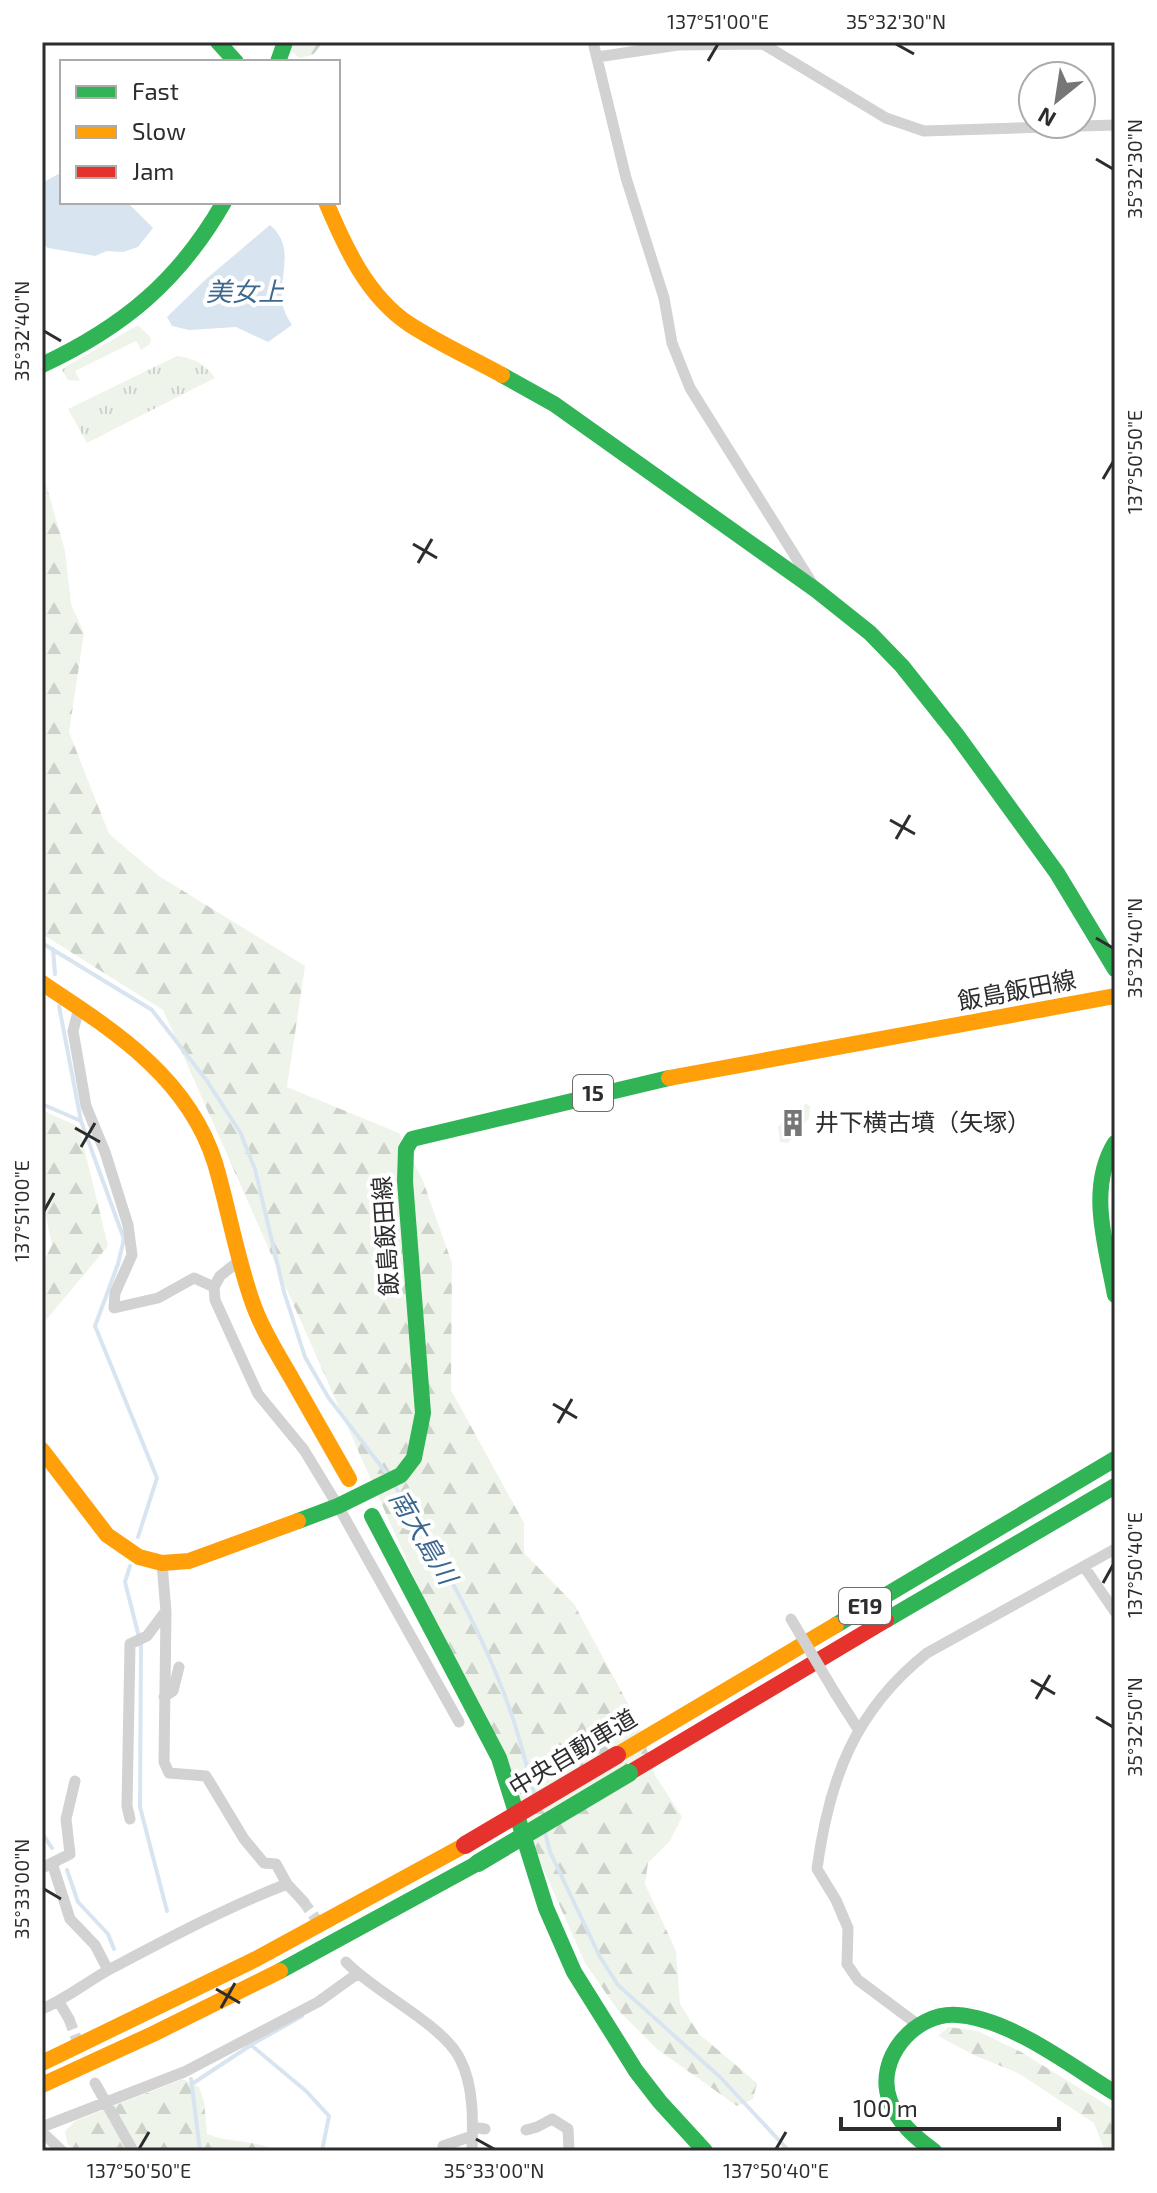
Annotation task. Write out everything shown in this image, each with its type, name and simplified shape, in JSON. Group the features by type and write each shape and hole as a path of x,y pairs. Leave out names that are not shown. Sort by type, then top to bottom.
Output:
{"main road":[{"path":"218,42 234,60"},
{"path":"42,365 80,347 136,311 187,260 223,204"},
{"path":"327,204 356,268 386,307 408,323 554,404 816,590 870,633 902,666 956,734 1057,873 1115,969"},
{"path":"42,983 149,1059 166,1074 188,1104 208,1142 251,1299 268,1337 349,1479"},
{"name":"飯島飯田線","path":"162,1563 189,1561 338,1506 401,1475 414,1458 423,1413 405,1181 406,1149 412,1139 635,1084 1115,996"},
{"path":"1115,1143 1103,1164 1101,1177 1102,1216 1115,1295"},
{"path":"42,1450 107,1535 139,1557 162,1563"},
{"name":"中央自動車道","path":"42,2063 246,1965 465,1845 1115,1459"},
{"name":"中央自動車道","path":"42,2085 135,2044 242,1990 478,1863 997,1553 1115,1486"},
{"path":"372,1516 499,1758 546,1908 574,1972 636,2071 705,2151"},
{"path":"934,2151 907,2130 897,2116 887,2092 885,2075 889,2056 917,2024 940,2015 964,2015 986,2022 1039,2048 1115,2093"}],"street":[{"path":"593,42 626,178 664,298 672,343 690,388 816,590"},
{"path":"597,57 678,45 763,44 886,118 924,131 1115,125"},
{"path":"79,1008 73,1031 86,1106 105,1152 128,1225 132,1255 115,1293 114,1308 158,1298 194,1278 214,1287"},
{"path":"240,1260 220,1276 214,1287 215,1300 258,1394 304,1450 459,1722"},
{"path":"917,2024 858,1980 847,1964 848,1928 836,1900 817,1869 835,1782 858,1729 881,1695 903,1672 927,1653 1115,1549"},
{"path":"162,1563 166,1612 164,1762 169,1773 206,1776 244,1839 264,1863 276,1864 287,1884 303,1901"},
{"path":"1085,1568 1115,1612"},
{"path":"130,1819 127,1806 130,1644 147,1636 166,1612"},
{"path":"791,1619 858,1729"},
{"path":"164,1697 173,1691 179,1667"},
{"path":"75,1781 66,1819 70,1854 47,1866 70,1919 95,1945 108,1970"},
{"path":"42,2009 59,2002 108,1970 247,1899 287,1884"},
{"path":"346,1962 357,1974 428,2026 460,2058 477,2131 472,2151"},
{"path":"62,2151 42,2130 195,2066 318,2002 357,1974"},
{"path":"59,2002 69,2019"},
{"path":"95,2083 133,2151"},
{"path":"526,2130 552,2119 568,2129 569,2151"},
{"path":"443,2146 477,2131"}],"green space":[{"path":"288,42 323,42 313,55 299,58 290,50"},
{"path":"138,325 151,338 150,344 141,350 136,341 75,371 80,381 68,380 62,370 65,367"},
{"path":"177,356 199,362 215,378 87,443 68,409"},
{"path":"42,470 65,551 71,604 84,633 69,732 109,834 159,876 305,966 287,1087 399,1133 423,1181 452,1263 451,1390 524,1523 524,1553 574,1604 638,1722 655,1775 682,1817 670,1841 648,1863 645,1884 676,1951 680,2004 699,2034 757,2083 753,2099 737,2106 657,2049 617,2009 585,1963 163,1010 42,934"},
{"path":"805,1103 810,1106 809,1118 788,1143 780,1142 778,1127 795,1108 803,1108"},
{"path":"42,1110 79,1127 108,1246 46,1320 42,1314 42,1265 52,1245 42,1198"},
{"path":"948,2027 978,2031 1021,2052 1115,2110 1115,2151 1105,2151 1094,2123 1018,2073 938,2036"},
{"path":"183,2079 199,2087 204,2101 207,2134 278,2151 76,2151 67,2143 65,2131 75,2121"}],"water":[{"path":"60,173 60,204 129,204 153,228 138,247 123,252 107,251 95,256 48,248 42,243 42,183"},
{"name":"美女上","path":"270,225 282,242 285,261 282,300 292,325 268,342 236,327 189,330 172,326 167,317"}],"waterway":[{"name":"南大島川","path":"42,943 152,1010 207,1081 240,1132 255,1169 284,1292 305,1357 328,1397 387,1474"},
{"path":"53,949 55,974"},
{"path":"59,1006 81,1121 124,1239 95,1326 157,1478 138,1537"},
{"path":"42,1104 81,1121"},
{"name":"南大島川","path":"394,1485 429,1541 478,1633 505,1695 535,1796"},
{"path":"130,1566 125,1582 141,1645 140,1807 167,1911"},
{"name":"南大島川","path":"545,1832 550,1852 600,1957 618,1985 720,2077 789,2151"},
{"path":"42,1833 52,1848"},
{"path":"67,1870 78,1902 108,1934 114,1949"},
{"path":"192,2084 302,2016"},
{"path":"251,2045 306,2091 329,2116 322,2151"},
{"path":"191,2079 200,2151"}],"tunnel":[{"path":"303,1901 321,1926"},
{"path":"69,2019 80,2048"}],"traffic: fast":[{"path":"218,42 234,60"},
{"path":"279,60 285,42"},
{"path":"42,365 98,335 146,299 188,255 223,204"},
{"path":"502,375 554,404 816,590 870,633 902,666 956,734 1057,873 1115,969"},
{"path":"298,1521 338,1506 401,1475 414,1458 423,1413 405,1181 406,1149 412,1139 669,1078"},
{"path":"1115,1143 1107,1160 1100,1198 1115,1295"},
{"path":"836,1625 1115,1459"},
{"path":"886,1620 1115,1486"},
{"path":"372,1516 499,1758 546,1908 574,1972 636,2071 705,2151"},
{"path":"478,1863 629,1773"},
{"path":"280,1971 478,1863"},
{"path":"934,2151 914,2135 898,2116 890,2101 887,2085 888,2070 901,2042 926,2021 941,2016 977,2018 1018,2034 1115,2093"}],"traffic: slow":[{"path":"327,204 359,269 394,313 431,338 502,375"},
{"path":"42,983 145,1058 187,1105 215,1163 241,1265 259,1319 349,1479"},
{"path":"669,1078 1115,996"},
{"path":"42,1450 107,1535 139,1557 162,1563 189,1561 298,1521"},
{"path":"617,1755 836,1625"},
{"path":"42,2063 256,1959 465,1845"},
{"path":"42,2085 280,1971"}],"traffic: jam":[{"path":"629,1773 886,1620"},
{"path":"465,1845 617,1755"}],"place":[{"name":"井下横古墳（矢塚）","path":"793,1123"}]}
